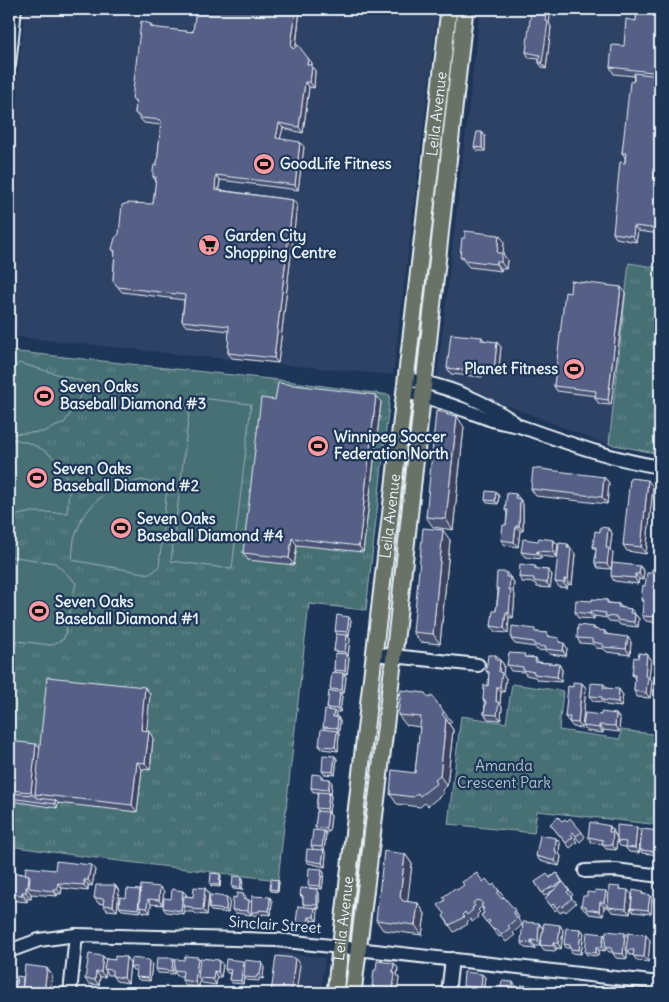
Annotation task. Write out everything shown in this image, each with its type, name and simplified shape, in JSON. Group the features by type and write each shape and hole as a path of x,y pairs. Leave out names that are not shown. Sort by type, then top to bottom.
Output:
{"main road":[{"name":"Leila Avenue","path":"335,993 449,9"},
{"name":"Leila Avenue","path":"352,993 394,656 465,9"}],"street":[{"path":"9,65 15,9"},
{"path":"406,386 422,388 440,386 498,411 519,426 627,462 660,467"},
{"path":"374,654 478,666"},
{"path":"586,871 616,870 660,876"},
{"path":"70,993 76,935"},
{"name":"Sinclair Street","path":"9,951 39,940 76,935 278,940 660,984"},
{"path":"448,993 452,959"}],"shaded area":[{"name":"Garden City Shopping Centre","path":"25,9 438,9 393,375 9,336 9,154"},
{"path":"480,9 660,9 660,268 629,263 609,444 437,378"},
{"path":"279,952 325,958 321,993 275,993"}],"green space":[{"path":"629,263 660,268 660,454 609,444"},
{"path":"9,351 279,380 390,395 366,610 309,604 278,880 9,846"},
{"name":"Seven Oaks Baseball Diamond #3","path":"19,363 84,382 77,404 64,423 43,432 9,434 10,370"},
{"path":"191,397 251,404 232,569 171,561"},
{"name":"Seven Oaks Baseball Diamond #2","path":"13,439 42,449 63,470 69,490 67,513 32,512 9,517 9,454"},
{"name":"Seven Oaks Baseball Diamond #4","path":"141,480 167,486 159,567 150,574 72,560 74,539 82,518 96,501 111,490"},
{"name":"Seven Oaks Baseball Diamond #1","path":"9,556 55,563 76,583 64,639 51,645 9,640"},
{"name":"Amanda Crescent Park","path":"512,684 563,691 559,730 620,739 621,730 660,735 660,825 537,811 534,833 448,824 461,716 506,723"}],"building":[{"path":"196,9 296,9 291,46 293,49 298,45 308,58 307,64 312,66 310,82 305,82 299,127 279,123 276,138 300,142 295,185 216,175 215,190 293,200 274,358 228,353 229,326 182,321 185,295 118,287 113,281 115,251 112,249 115,238 119,234 122,205 128,203 153,204 156,177 153,177 153,171 154,165 157,165 161,120 141,118 135,113 136,101 132,99 141,21 151,24 150,27 193,32"},
{"path":"535,9 543,9 543,12 546,12 545,21 548,22 542,63 539,63 540,55 526,52 531,11 535,12"},
{"path":"637,9 660,9 660,73 610,67 612,45 624,46 626,19 636,21"},
{"path":"634,73 660,76 660,229 634,226 633,236 613,233 620,162 625,163 626,153 622,153 630,82 634,81"},
{"path":"477,132 482,132 482,148 474,147"},
{"path":"465,231 499,235 497,253 502,253 501,262 496,262 496,264 464,260 464,257 460,256 462,238 465,238"},
{"path":"571,281 621,287 608,400 595,398 596,391 554,386 565,292 570,293"},
{"path":"451,334 482,337 481,340 497,342 494,370 478,369 478,372 447,368"},
{"name":"Winnipeg Soccer Federation North","path":"278,383 376,395 359,546 292,538 289,558 243,553 261,398 275,400"},
{"path":"436,411 457,416 446,519 426,517"},
{"path":"533,468 604,477 602,497 531,489"},
{"path":"630,478 648,480 641,547 623,545"},
{"path":"486,491 496,492 495,501 485,500"},
{"path":"507,493 516,494 515,498 520,499 519,526 516,526 514,542 501,540 508,510 505,510"},
{"path":"600,527 608,528 606,548 609,548 607,564 595,563 596,547 593,547 595,531 600,532"},
{"path":"423,528 443,530 433,634 413,632"},
{"path":"539,538 554,540 553,552 537,551 537,554 521,552 523,539 538,541"},
{"path":"559,543 568,544 567,548 571,548 568,580 564,579 564,583 555,582"},
{"path":"612,563 640,566 639,574 635,574 635,578 611,576"},
{"path":"520,564 535,566 535,569 548,570 547,583 534,581 534,578 519,577"},
{"path":"652,569 660,570 659,587 656,587 654,601 656,602 655,617 642,616 644,600 641,600 647,573 652,573"},
{"path":"497,572 506,572 506,577 510,577 509,613 506,612 504,628 491,626 493,611 496,611 499,589 496,588"},
{"path":"592,599 607,600 607,603 619,604 618,607 631,609 630,613 635,614 634,622 617,620 617,617 605,616 606,613 590,611 590,614 575,612 576,600 592,601"},
{"path":"337,615 349,617 347,632 335,631"},
{"path":"578,625 594,627 593,629 605,631 604,634 628,637 626,649 603,647 603,644 592,642 592,639 577,638"},
{"path":"512,626 535,629 535,632 547,633 547,636 559,638 559,642 564,643 563,651 545,649 546,647 534,645 534,642 511,639"},
{"path":"336,634 347,635 345,652 334,651"},
{"path":"335,653 346,654 345,671 334,670"},
{"path":"509,653 525,654 524,657 536,658 535,662 559,664 557,677 534,674 534,672 523,670 523,667 507,665"},
{"path":"639,653 647,654 645,676 648,677 646,693 634,691 635,675 632,675 634,657 638,658"},
{"path":"488,655 496,655 496,660 500,660 499,672 502,673 500,687 497,687 496,702 499,702 497,715 484,714 486,701 483,700 484,685 488,686 489,672 486,671"},
{"path":"332,672 343,673 342,690 330,689"},
{"path":"47,677 145,687 141,730 149,731 145,763 137,762 132,805 35,794"},
{"path":"573,682 582,683 578,723 569,722 570,717 565,717 568,686 573,687"},
{"path":"591,683 604,684 603,688 619,689 618,702 602,700 602,697 590,696"},
{"path":"401,690 425,693 429,698 432,696 444,712 442,714 446,719 440,776 435,780 437,783 420,796 418,793 413,797 390,794 392,770 415,773 421,717 398,715"},
{"path":"329,691 340,692 338,709 327,708"},
{"path":"325,710 334,711 333,717 338,717 337,728 323,727"},
{"path":"601,712 616,714 615,726 599,725 599,728 583,726 585,713 601,715"},
{"path":"321,729 337,731 335,747 319,746"},
{"path":"9,741 36,744 31,792 9,790"},
{"path":"323,755 335,756 333,772 322,771"},
{"path":"312,774 330,779 328,790 311,788"},
{"path":"318,792 329,793 327,809 316,808"},
{"path":"9,793 33,795 37,798 55,800 55,804 9,798"},
{"path":"317,811 328,812 326,829 315,827"},
{"path":"558,817 562,821 565,819 567,821 570,818 582,832 576,836 573,832 571,834 573,837 566,843 550,824"},
{"path":"590,822 610,826 609,832 613,832 612,845 602,844 603,840 588,837"},
{"path":"617,825 637,827 635,848 625,847 626,842 617,841"},
{"path":"642,829 660,831 660,852 640,850"},
{"path":"313,830 324,831 322,847 311,846"},
{"path":"540,835 556,838 555,851 557,852 555,861 536,856"},
{"path":"307,849 324,850 322,863 306,860"},
{"path":"384,851 405,854 400,897 403,901 418,903 415,925 376,920"},
{"path":"56,861 91,865 88,880 84,880 84,885 58,883 57,889 53,891 29,888 30,876 25,874 26,867 55,870"},
{"path":"309,868 322,869 320,886 308,885"},
{"path":"9,872 29,875 28,887 26,887 26,892 22,892 22,895 9,894"},
{"path":"211,873 220,874 219,885 210,884"},
{"path":"477,873 483,882 486,879 492,886 494,884 499,891 497,893 502,899 504,897 515,910 513,912 517,918 508,926 510,928 501,935 488,924 489,920 486,922 481,915 484,913 482,910 484,909 480,901 477,900 473,903 475,906 472,908 473,910 467,915 465,912 462,915 464,917 450,925 438,905 445,900 443,897 455,888 457,890 464,885 462,882"},
{"path":"557,873 562,882 542,893 535,882 547,874 550,878"},
{"path":"233,876 242,877 240,888 232,887"},
{"path":"271,879 278,880 277,890 270,889"},
{"path":"563,882 572,898 562,907 560,905 557,908 553,904 551,906 545,898"},
{"path":"96,885 115,885 113,906 103,905 104,899 94,898"},
{"path":"141,885 160,887 159,900 148,899 147,908 139,907"},
{"path":"609,886 628,890 626,909 608,907"},
{"path":"194,887 205,888 203,910 183,906 184,896 193,897"},
{"path":"301,888 317,889 317,905 303,904 303,896 300,895"},
{"path":"127,889 140,890 138,909 119,907 120,897 126,898"},
{"path":"172,889 183,891 181,911 163,908 164,898 171,899"},
{"path":"595,890 606,891 604,902 600,902 599,911 586,909 586,906 581,906 583,896 587,896 587,892 595,893"},
{"path":"633,890 650,895 648,910 631,908"},
{"path":"237,893 244,894 243,899 249,900 248,911 232,910 233,897 236,898"},
{"path":"210,895 227,897 226,910 209,908"},
{"path":"252,896 270,897 269,911 259,910 259,912 251,912"},
{"path":"298,906 315,908 314,917 309,917 308,924 296,923"},
{"path":"523,922 539,923 538,941 531,940 531,943 521,942"},
{"path":"544,923 560,925 558,943 553,943 551,946 540,945"},
{"path":"566,928 581,929 579,950 570,949 570,945 564,944"},
{"path":"606,931 625,933 623,954 613,953 611,948 605,947"},
{"path":"587,932 604,934 602,947 596,947 596,953 585,952"},
{"path":"628,933 646,935 644,957 633,956 634,950 626,950"},
{"path":"89,954 103,956 101,972 96,972 95,980 85,979"},
{"path":"115,956 126,957 124,978 112,976 112,970 104,969 106,959 115,960"},
{"path":"185,956 198,957 195,982 182,980 183,971 174,970 175,959 184,960"},
{"path":"276,956 295,958 291,993 271,993"},
{"path":"131,958 149,960 148,978 136,977 137,967 130,967"},
{"path":"157,958 173,958 172,971 156,969"},
{"path":"200,958 219,960 218,972 214,971 213,979 198,978"},
{"path":"226,959 243,961 241,981 229,980 231,970 225,969"},
{"path":"245,960 262,962 260,975 257,975 256,978 244,977"},
{"path":"377,961 394,963 393,973 395,973 391,993 373,993 374,970 376,970"},
{"path":"25,965 47,968 44,993 22,993"},
{"path":"464,972 482,974 481,988 463,986"},
{"path":"17,976 23,977 22,993 15,993"},
{"path":"502,981 513,982 512,993 500,993"},
{"path":"521,985 532,986 531,993 520,993"},
{"path":"535,988 546,989 545,993 534,993"},
{"path":"461,989 479,991 479,993 461,993"},
{"path":"81,990 100,992 100,993 81,993"},
{"path":"553,990 564,992 552,993"},
{"path":"582,991 593,992 582,993"}],"place":[{"name":"GoodLife Fitness","path":"264,164"},
{"name":"Garden City Shopping Centre","path":"209,245"},
{"name":"Planet Fitness","path":"574,369"},
{"name":"Seven Oaks Baseball Diamond #3","path":"44,396"},
{"name":"Winnipeg Soccer Federation North","path":"318,446"},
{"name":"Seven Oaks Baseball Diamond #2","path":"37,478"},
{"name":"Seven Oaks Baseball Diamond #4","path":"121,528"},
{"name":"Seven Oaks Baseball Diamond #1","path":"39,611"}]}
